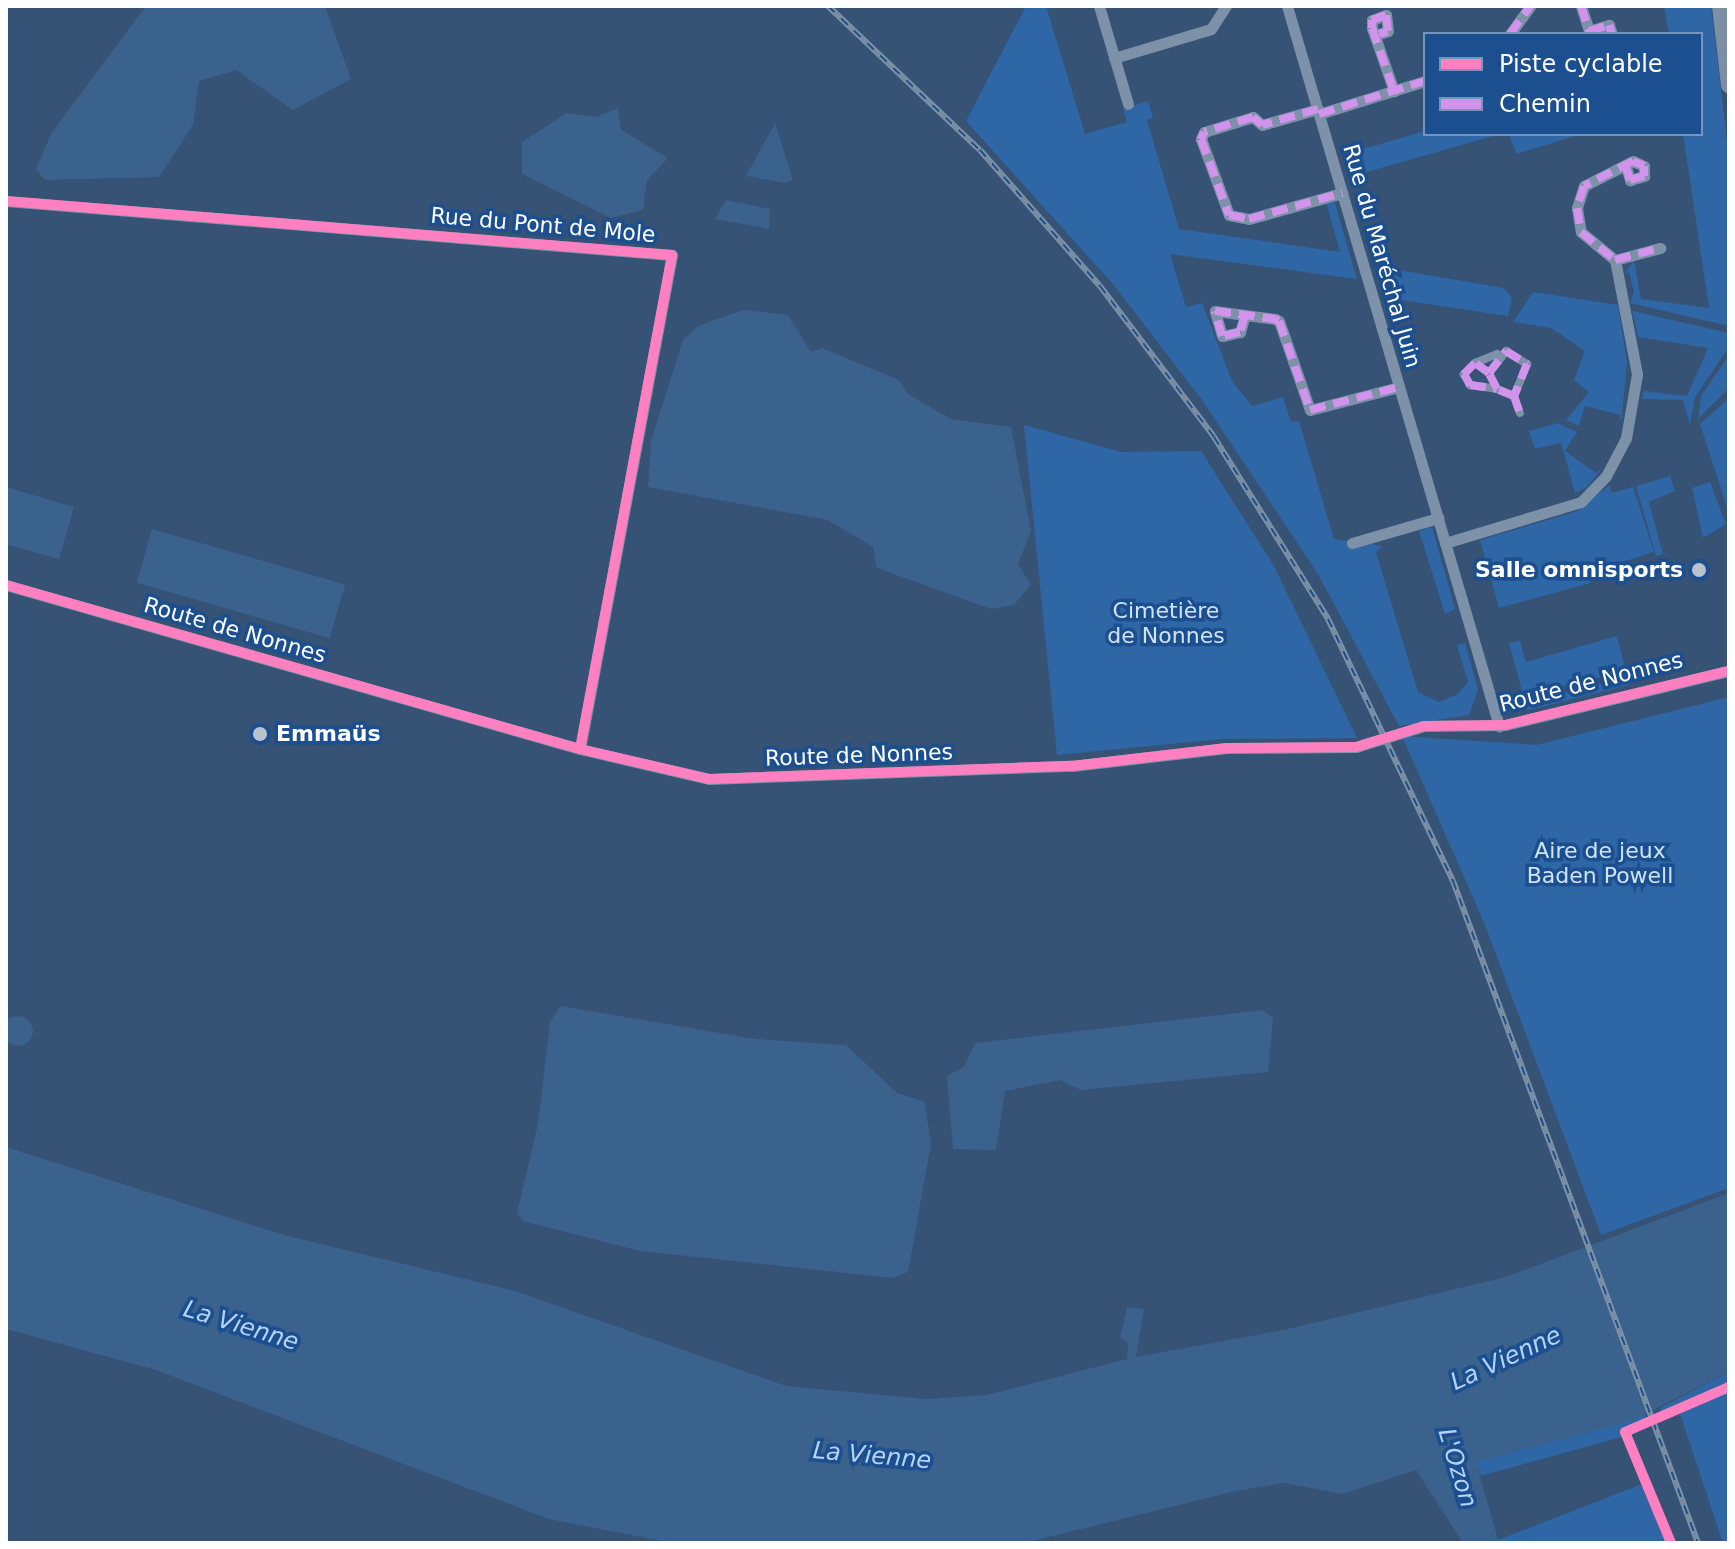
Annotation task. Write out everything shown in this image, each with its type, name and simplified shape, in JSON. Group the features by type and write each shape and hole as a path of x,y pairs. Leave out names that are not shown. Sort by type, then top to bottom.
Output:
{"main road":[{"path":"1720,9 1729,85"}],"street":[{"path":"1099,6 1128,104"},
{"path":"1114,58 1211,29 1226,6"},
{"name":"Rue du Maréchal Juin","path":"1287,6 1499,726"},
{"path":"1511,32 1530,6"},
{"path":"1581,6 1589,32 1609,25 1611,32"},
{"path":"1379,34 1394,91"},
{"path":"1342,193 1249,219 1229,215 1201,139 1204,132 1253,117 1262,125 1423,82"},
{"path":"1445,543 1581,502 1606,476 1626,438 1637,374 1615,260 1585,240 1577,208 1594,176 1626,167"},
{"name":"Rue du Pont de Mole","path":"6,201 672,255 580,749"},
{"path":"1615,260 1660,248"},
{"path":"1245,315 1279,321 1310,410 1399,387"},
{"path":"1477,388 1497,354"},
{"path":"1514,396 1497,389 1477,388 1464,374 1475,363 1497,354 1518,354 1527,364 1514,396 1520,413"},
{"path":"1475,363 1497,389"},
{"path":"1352,543 1438,518"},
{"name":"Route de Nonnes","path":"6,585 580,749 689,777 735,780 1072,766 1227,748 1356,747 1424,726 1499,726 1729,671"}],"green space":[{"path":"1026,6 1046,6 1085,134 1127,122 1123,109 1148,101 1153,118 1147,120 1179,229 1340,252 1326,202 1334,200 1357,279 1170,254 1186,307 1202,303 1232,381 1252,406 1283,397 1291,422 1299,421 1334,539 1382,546 1376,552 1418,692 1439,702 1458,694 1468,682 1457,645 1465,643 1478,690 1469,715 1399,726 1318,574 1202,400 1113,284 966,121"},
{"path":"1664,6 1711,6 1729,156 1729,326 1630,303 1634,292 1629,272 1624,275 1634,260 1641,299 1709,308 1683,136 1703,136 1703,32 1669,32"},
{"path":"1423,132 1423,136 1493,136 1363,173 1356,151"},
{"path":"1510,136 1575,136 1516,154"},
{"path":"1392,269 1504,288 1512,298 1508,316 1401,300"},
{"path":"1533,292 1618,305 1627,362 1621,424 1620,415 1585,406 1579,426 1566,420 1589,392 1574,380 1585,351 1551,328 1513,322"},
{"path":"1632,311 1729,333 1729,347 1695,397 1690,425 1683,400 1642,399 1644,391 1687,396 1708,348 1638,337"},
{"path":"1729,355 1729,388 1698,419 1701,396"},
{"path":"1729,398 1729,514 1700,424"},
{"path":"1558,423 1577,432 1565,451 1596,473 1603,467 1587,487 1575,493 1561,443 1535,449 1529,431"},
{"name":"Cimetière de Nonnes","path":"1024,425 1121,452 1201,451 1274,566 1357,738 1222,739 1057,755"},
{"path":"1670,476 1675,491 1649,502 1663,554 1656,556 1636,486"},
{"path":"1710,482 1726,524 1703,538 1692,488"},
{"path":"1609,485 1612,493 1633,487 1654,552 1594,571 1590,583 1499,608 1480,540 1578,511"},
{"path":"1432,527 1455,609 1445,614 1419,531"},
{"path":"1617,636 1626,671 1523,695 1509,643 1520,641 1526,662"},
{"path":"1628,677 1630,685 1527,710 1525,703"},
{"name":"Aire de jeux Baden Powell","path":"1729,697 1729,1188 1601,1235 1485,925 1402,736 1536,745"},
{"path":"1729,1372 1729,1543 1723,1543 1679,1411 1662,1415 1660,1408"},
{"path":"1644,1413 1647,1420 1622,1437 1481,1476 1474,1459"},
{"path":"1642,1484 1665,1543 1498,1543 1498,1540"}],"water":[{"path":"146,6 325,6 351,79 293,110 236,70 199,81 193,125 159,177 45,180 36,169 52,132"},
{"path":"618,108 621,130 668,158 647,180 643,210 611,218 522,174 522,142 567,113 596,117"},
{"path":"775,123 793,180 786,183 746,176"},
{"path":"726,200 770,209 769,229 715,219"},
{"path":"743,310 788,315 811,352 822,348 899,380 908,394 951,419 1011,427 1031,531 1018,564 1031,585 1014,605 991,609 877,568 873,547 828,520 648,487 651,441 683,340 698,326"},
{"path":"6,487 74,507 59,559 6,544"},
{"path":"152,529 345,584 330,638 137,583"},
{"path":"560,1006 756,1039 846,1045 897,1093 925,1102 931,1144 908,1272 892,1278 640,1251 523,1221 517,1213 538,1124 550,1022"},
{"path":"1263,1010 1273,1018 1268,1072 1081,1090 1060,1080 1005,1091 996,1150 953,1149 947,1076 964,1067 975,1043"},
{"path":"18,1016 29,1020 33,1031 29,1042 18,1046 7,1042 3,1031 7,1020"},
{"path":"6,1147 284,1235 515,1291 786,1386 926,1399 987,1395 1127,1359 1128,1343 1120,1338 1127,1307 1144,1309 1136,1357 1288,1329 1506,1277 1729,1193 1729,1372 1631,1421 1476,1462 1499,1543 1463,1543 1416,1470 1342,1494 1284,1483 1236,1491 1024,1543 672,1543 549,1519 156,1370 6,1329"}],"railway":[{"path":"828,6 980,150 1100,286 1214,437 1328,619 1453,881 1698,1543"}],"marked path":[{"path":"1511,32 1530,6"},
{"path":"1581,6 1589,32"},
{"path":"1379,34 1388,31 1386,15 1372,20 1372,28 1394,91"},
{"path":"1589,31 1609,25 1611,32"},
{"path":"1319,114 1423,82"},
{"path":"1318,109 1262,125 1253,117 1204,132 1201,139 1229,215 1249,219 1342,193"},
{"path":"1626,167 1630,180 1644,176 1644,166 1633,161 1584,186 1577,208 1581,232 1615,260 1660,248"},
{"path":"1245,315 1240,332 1222,336 1215,311 1275,319 1279,321 1310,410 1399,387"},
{"path":"1514,396 1497,389 1489,373 1506,351 1527,364 1514,396 1520,413"},
{"path":"1489,373 1475,363 1464,374 1470,385 1497,389"}],"cycle path":[{"path":"6,201 672,255 580,749"},
{"path":"6,585 580,749 709,779 1072,766 1227,748 1356,747 1424,726 1505,725 1729,671"},
{"path":"1671,1543 1625,1432 1729,1387"}],"place":[{"name":"Salle omnisports","path":"1699,570"},
{"name":"Emmaüs","path":"260,734"}],"water label":[{"name":"La Vienne","path":"241,1326"},
{"name":"La Vienne","path":"1506,1359"},
{"name":"La Vienne","path":"872,1456"},
{"name":"L'Ozon","path":"1457,1468"}]}
